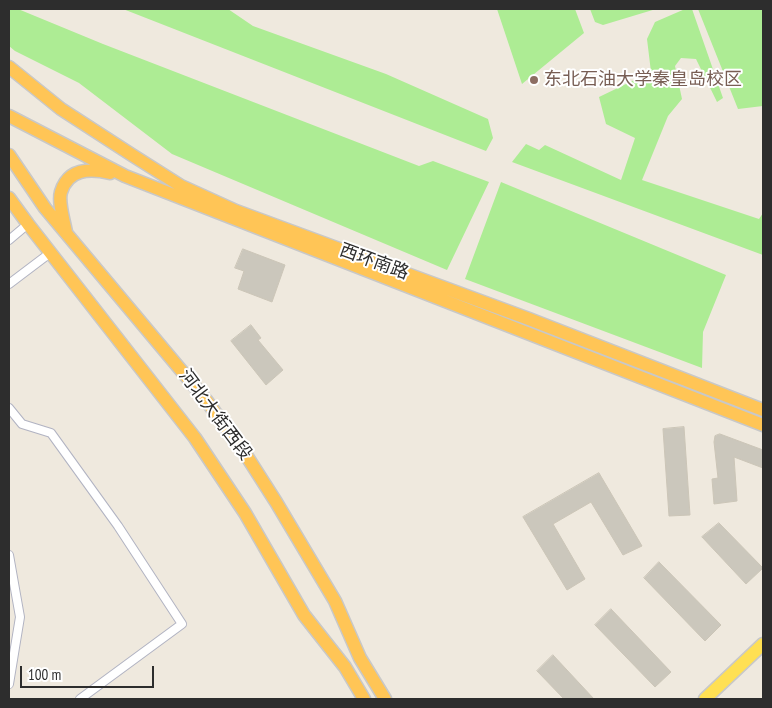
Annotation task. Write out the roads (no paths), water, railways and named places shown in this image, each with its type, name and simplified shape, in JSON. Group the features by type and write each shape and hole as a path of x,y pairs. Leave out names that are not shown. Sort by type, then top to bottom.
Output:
{"highway":[{"name":"西环南路","path":"9,67 60,110 181,186 236,211 529,319 763,410"},
{"name":"西环南路","path":"9,116 125,176 763,425"},
{"name":"河北大街西段","path":"9,156 45,208 206,400 246,455 335,601 360,658 385,699"},
{"path":"66,234 60,193 69,176 84,170 103,171 125,176"},
{"name":"河北大街西段","path":"9,198 195,438 245,513 304,614 345,667 364,699"}],"main road":[{"path":"705,699 763,644"}],"street":[{"path":"9,240 28,224"},
{"path":"9,284 50,253"},
{"path":"9,408 22,424 50,433 118,526 182,624 80,699"},
{"path":"9,555 20,617 9,684"}],"place":[{"name":"东北石油大学秦皇岛校区","path":"534,80"}]}
